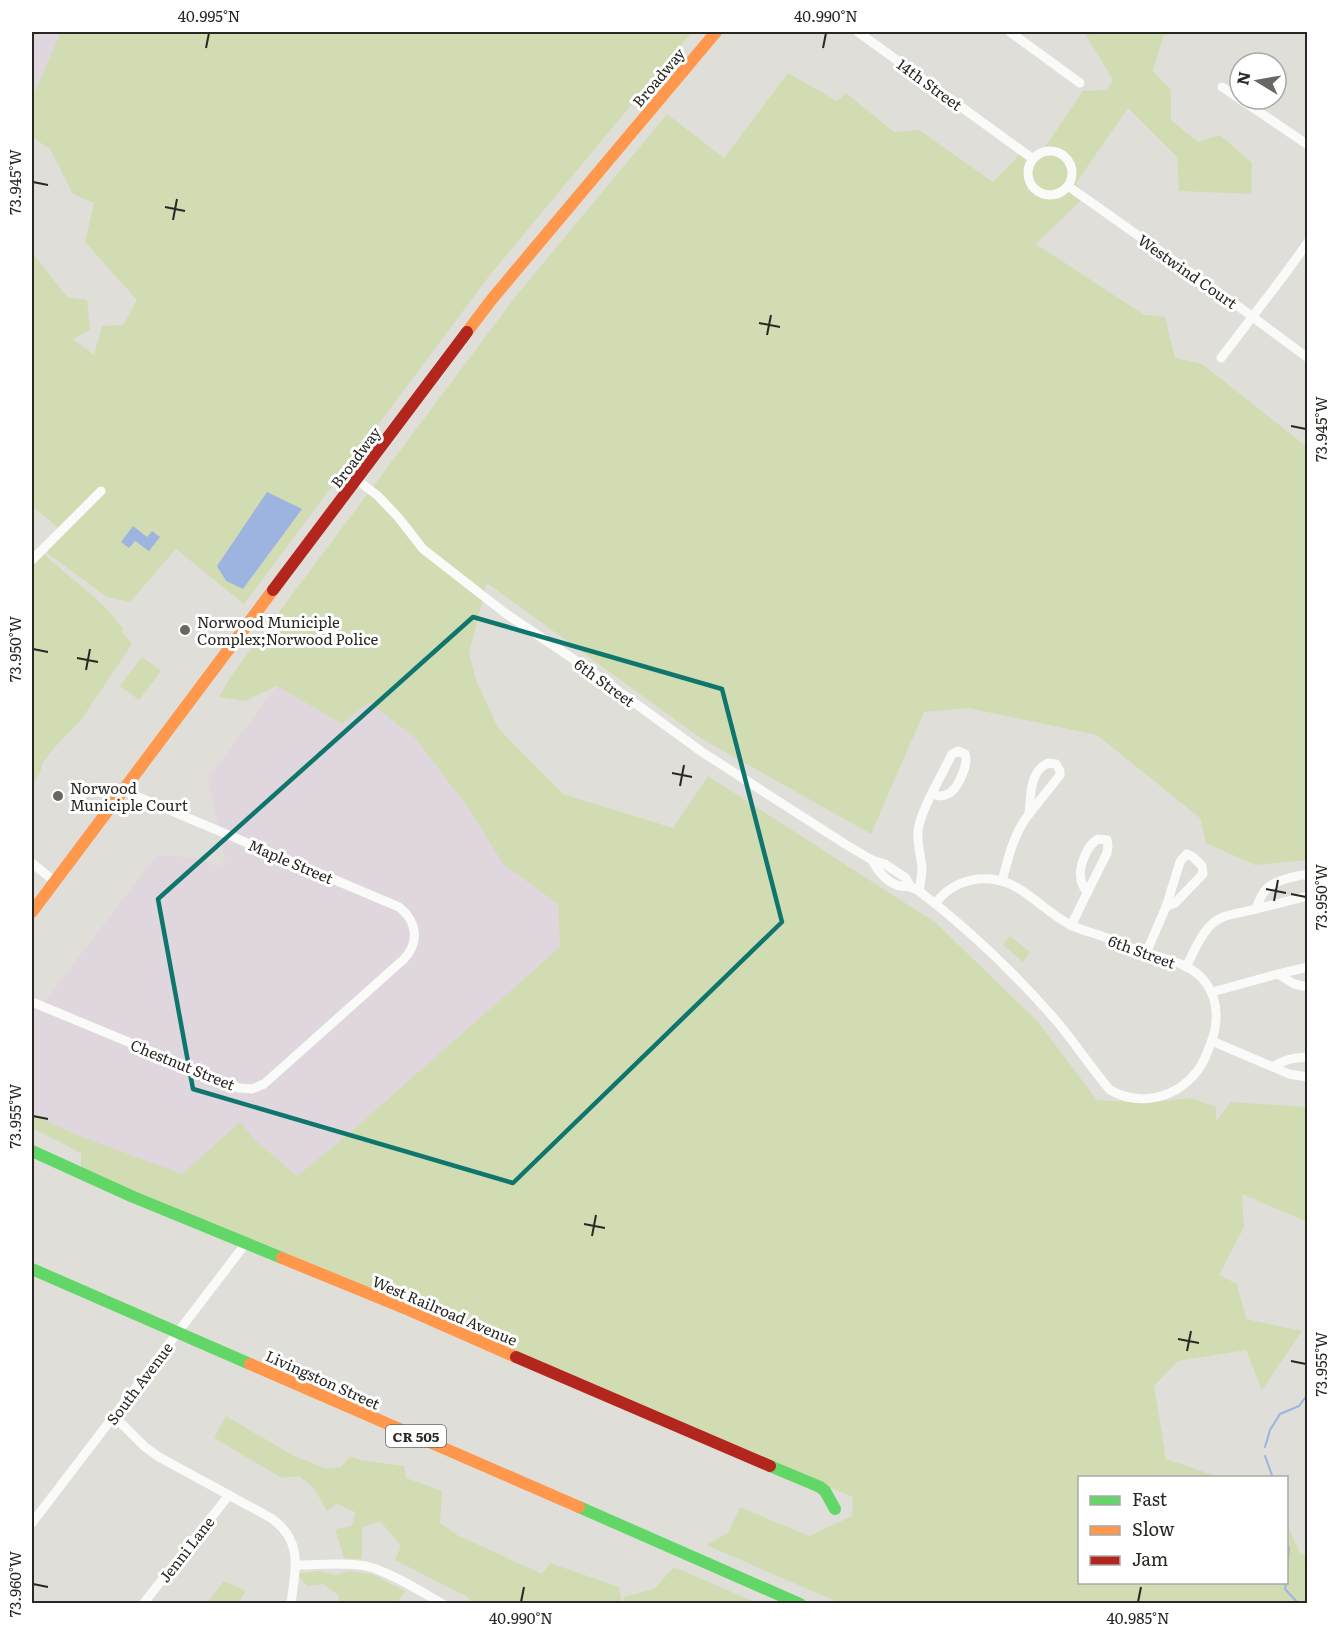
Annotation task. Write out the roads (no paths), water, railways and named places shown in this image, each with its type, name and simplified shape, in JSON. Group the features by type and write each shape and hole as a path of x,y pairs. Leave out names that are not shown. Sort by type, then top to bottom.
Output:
{"street":[{"name":"Broadway","path":"32,912 492,299 716,32"},
{"name":"14th Street","path":"858,32 1033,159"},
{"path":"1010,32 1080,83"},
{"path":"1222,87 1228,91"},
{"path":"1258,111 1308,145"},
{"path":"1046,152 1060,154 1066,158 1072,172 1068,186 1056,195 1036,191 1028,172 1033,159 1046,152"},
{"name":"Westwind Court","path":"1068,186 1308,358"},
{"path":"1221,358 1308,242"},
{"name":"6th Street","path":"357,480 378,496 423,549 504,613 591,671 702,752 872,860 885,864 906,878 915,889 972,934 1021,981 1115,1093 1140,1099 1160,1098 1185,1084 1200,1067 1212,1041 1217,1017 1212,992 1205,982 1186,967 1169,959 1071,926 1022,890 1002,881 979,879 958,884 941,896 935,904"},
{"path":"32,560 101,491"},
{"path":"915,889 922,867 919,826 933,794 952,754 958,751 965,753 967,758 965,767 953,790 943,796 933,794"},
{"path":"1002,881 1017,831 1059,775 1060,771 1056,764 1048,763 1035,776 1029,814"},
{"name":"Maple Street","path":"122,790 399,907 410,917 415,931 413,947 401,962"},
{"path":"1071,926 1107,853 1108,843 1104,839 1094,842 1082,864 1081,879 1087,893"},
{"path":"1146,953 1166,908 1180,862 1185,855 1190,855 1202,866 1203,874 1175,903 1166,908"},
{"path":"32,863 54,881"},
{"path":"1256,909 1261,895 1276,881 1302,874 1308,875"},
{"path":"1186,967 1204,934 1215,922 1227,915 1308,896"},
{"name":"Chestnut Street","path":"32,1002 239,1088 252,1089 264,1084 401,962"},
{"path":"1212,992 1308,967"},
{"path":"1278,974 1294,984 1308,987"},
{"path":"1212,1041 1289,1074 1308,1077"},
{"path":"1273,1067 1290,1058 1308,1057"},
{"name":"West Railroad Avenue","path":"32,1151 131,1196 410,1310 820,1487 825,1491 835,1509"},
{"name":"South Avenue","path":"34,1516 114,1416 246,1243"},
{"name":"Livingston Street","path":"32,1269 800,1604"},
{"path":"114,1416 145,1447 159,1457 280,1524 292,1540 296,1555 291,1604"},
{"name":"Jenni Lane","path":"143,1604 229,1495"},
{"path":"295,1565 369,1567 380,1570 443,1604"}],"water":[{"path":"267,492 302,509 243,589 226,581 217,566"},
{"path":"133,526 147,537 152,531 160,537 149,551 135,541 129,548 121,542"}],"waterway":[{"path":"1265,1447 1270,1430 1280,1414 1299,1406 1308,1394"},
{"path":"1265,1456 1272,1476"},
{"path":"1288,1545 1288,1559"},
{"path":"1286,1584 1285,1589 1299,1604"}],"place":[{"name":"Norwood Municiple Complex;Norwood Police","path":"185,630"},
{"name":"Norwood Municiple Court","path":"58,796"}]}
